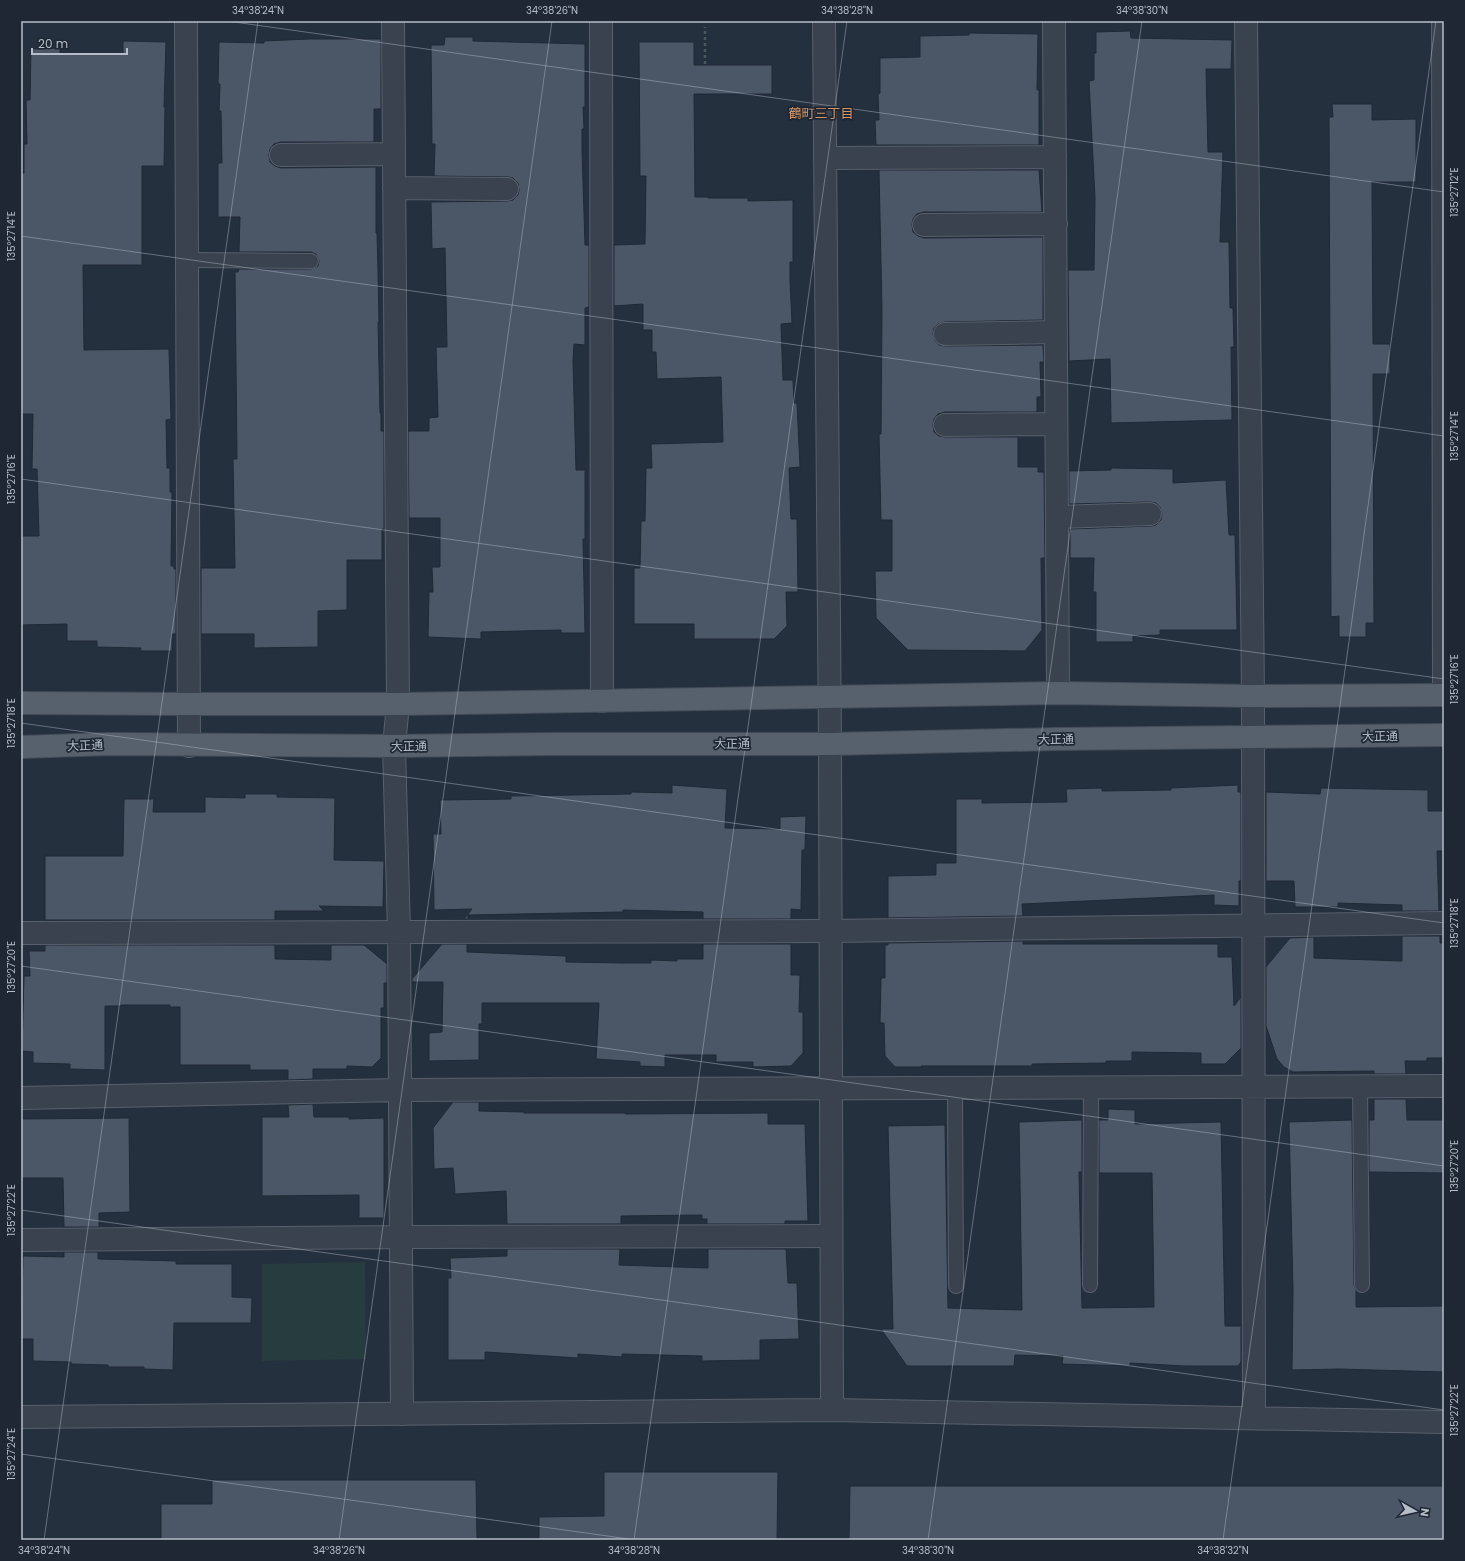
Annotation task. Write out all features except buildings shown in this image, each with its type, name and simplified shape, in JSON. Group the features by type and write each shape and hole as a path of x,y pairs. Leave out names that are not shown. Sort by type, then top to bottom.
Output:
{"main road":[{"path":"21,702 398,704 1058,693 1253,696 1444,695"},
{"name":"大正通","path":"21,747 109,744 189,746 394,746 555,744 830,744 1444,735"}],"street":[{"path":"186,21 189,746"},
{"path":"393,21 398,704 394,746 399,932 402,1414"},
{"path":"601,21 602,701"},
{"path":"824,21 830,744 832,1410"},
{"path":"1054,21 1058,693"},
{"path":"1246,21 1253,696 1254,1417"},
{"path":"1443,21 1444,695"},
{"path":"281,155 394,154"},
{"path":"825,158 1055,157"},
{"path":"394,188 507,189"},
{"path":"924,224 1056,224"},
{"path":"945,334 1056,332"},
{"path":"945,425 1056,424"},
{"path":"1057,517 1150,514"},
{"path":"21,933 830,931 1444,923"},
{"path":"21,1098 400,1090 1444,1086"},
{"path":"21,1240 831,1236"},
{"path":"21,1418 832,1410 1254,1417 1444,1422"}],"lane":[{"path":"187,260 311,261"},
{"path":"1360,1086 1362,1285"},
{"path":"1090,1285 1091,1087"},
{"path":"955,1088 956,1286"}],"path":[{"path":"705,27 705,64"}],"green space":[{"path":"365,1262 366,1359 262,1361 262,1264"}],"district":[{"name":"鶴町三丁目","path":"821,113"}]}
